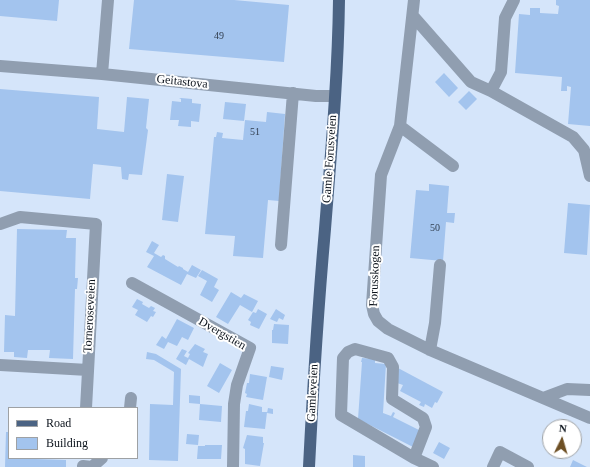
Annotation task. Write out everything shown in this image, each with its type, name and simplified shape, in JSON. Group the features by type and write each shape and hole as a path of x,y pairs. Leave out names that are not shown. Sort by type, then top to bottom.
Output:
{"main road":[{"name":"Gamle Forusveien","path":"318,319 335,96 339,0"},
{"name":"Gamleveien","path":"309,467 318,319"}],"street":[{"path":"0,66 102,74 108,0"},
{"name":"Forusskogen","path":"414,0 400,126 381,174 372,305 374,314 378,321 388,329 430,350 590,418"},
{"path":"491,91 501,72 505,18 514,0"},
{"path":"412,16 471,82 491,91 573,137 584,150 590,176"},
{"name":"Geitastova","path":"102,74 335,96"},
{"path":"281,245 293,93"},
{"path":"400,126 453,166"},
{"name":"Torneroseveien","path":"0,224 20,217 96,224 86,407"},
{"path":"430,350 435,323 440,265"},
{"name":"Dvergstien","path":"132,283 250,348 237,385 234,404 233,467"},
{"path":"414,458 426,427 423,418 392,399 393,367 391,362 388,358 354,349 348,352 343,358 341,415 414,458 432,467"},
{"path":"0,365 88,370"},
{"path":"543,398 568,389 590,390"},
{"path":"493,467 500,452 528,467"},
{"path":"87,465 100,459"}],"building":[{"path":"0,0 59,0 57,21 0,16"},
{"path":"134,0 234,0 289,5 284,62 129,49"},
{"path":"556,0 590,0 590,126 568,124 571,87 567,86 567,91 561,91 562,77 515,73 519,14 530,15 530,8 540,8 540,13 558,14 559,6 556,5"},
{"path":"444,73 458,88 449,97 435,82"},
{"path":"0,89 99,97 97,129 124,132 127,97 149,99 146,128 148,130 142,175 129,174 128,180 122,179 121,167 93,164 90,199 0,191"},
{"path":"469,91 477,99 466,110 458,102"},
{"path":"181,98 192,99 192,103 201,104 199,122 191,121 191,127 178,126 179,120 170,120 172,101 181,102 181,99 179,99"},
{"path":"225,102 246,104 244,121 223,119"},
{"path":"267,112 285,114 279,201 268,200 263,258 233,256 235,236 205,234 214,137 216,137 217,132 223,133 222,138 243,140 245,120 266,122"},
{"path":"167,174 184,176 178,222 162,220"},
{"path":"429,184 449,186 447,213 455,213 454,223 446,222 443,261 410,258 416,190 429,191"},
{"path":"568,203 590,205 587,255 564,253"},
{"path":"17,229 67,230 66,238 76,238 75,278 78,278 77,289 75,289 73,359 49,358 50,350 28,350 27,358 14,357 14,352 4,352 5,315 15,316"},
{"path":"152,241 159,245 154,253 161,257 163,255 165,256 165,259 188,272 192,265 201,270 196,278 187,274 181,285 147,267 154,256 146,252"},
{"path":"202,270 218,279 214,287 219,290 212,302 200,295 207,281 198,276"},
{"path":"231,292 241,298 244,294 258,301 252,312 240,305 228,324 216,317"},
{"path":"137,299 149,308 151,306 155,308 153,311 156,312 147,322 135,315 138,310 132,307"},
{"path":"258,309 267,314 259,329 250,325 251,322 248,320 253,312 256,313"},
{"path":"276,309 285,315 283,320 279,318 277,322 270,319"},
{"path":"177,319 194,328 188,340 182,337 177,346 168,342 164,349 156,345 162,336 166,339"},
{"path":"274,324 289,325 288,344 272,343 272,330"},
{"path":"195,344 205,349 203,352 208,354 203,367 189,359 186,365 176,359 182,349 187,351 184,356 188,358 190,354 188,353"},
{"path":"147,352 156,354 181,369 178,461 149,460 150,404 173,405 174,372 154,360 146,359"},
{"path":"362,358 375,359 375,363 386,364 383,413 391,416 393,412 395,413 393,417 421,431 413,447 358,419"},
{"path":"220,363 232,370 219,393 207,386"},
{"path":"271,366 284,368 282,380 269,377"},
{"path":"398,368 443,392 437,403 435,402 432,408 425,404 424,407 419,405 421,402 400,391 403,385 397,383"},
{"path":"250,374 267,377 263,400 246,397 247,394 245,393 247,383 249,383"},
{"path":"189,395 200,396 200,404 189,403"},
{"path":"200,404 222,406 221,422 199,420"},
{"path":"249,404 262,407 262,412 267,412 265,429 244,427 246,411 248,411"},
{"path":"268,408 273,409 273,414 267,413"},
{"path":"6,432 8,432 8,459 66,460 66,467 5,467"},
{"path":"187,434 199,435 198,445 186,444"},
{"path":"247,435 263,437 264,443 260,466 245,464 245,449 243,448"},
{"path":"439,442 450,448 444,459 433,453"},
{"path":"222,445 221,459 197,459 198,446"},
{"path":"353,455 365,456 365,467 353,467"},
{"path":"573,460 587,467 570,467"}]}
